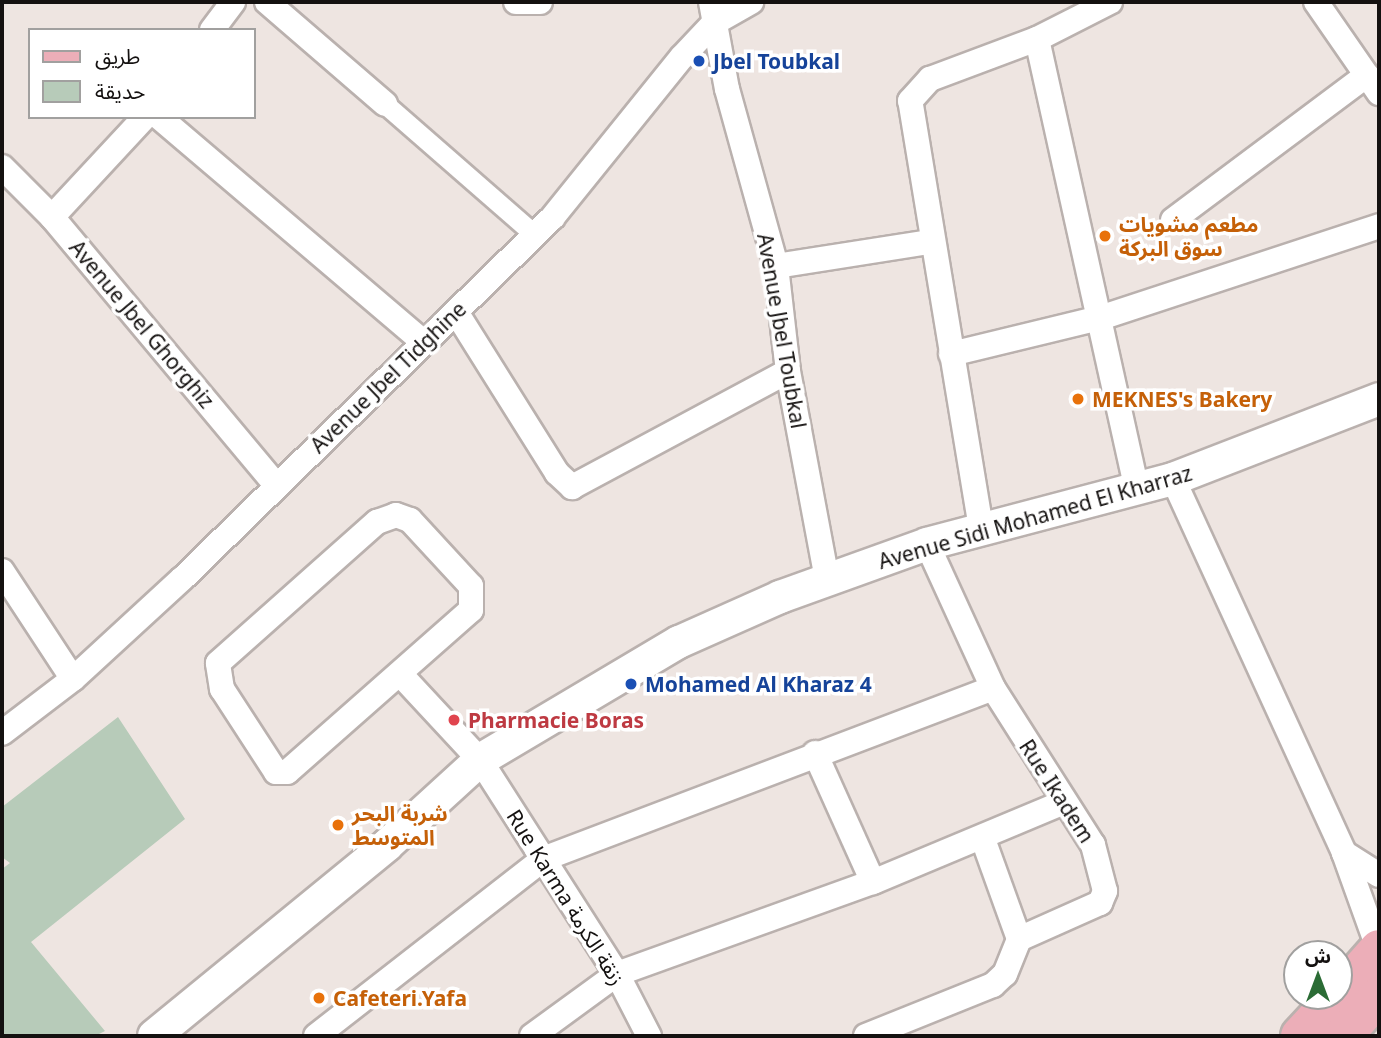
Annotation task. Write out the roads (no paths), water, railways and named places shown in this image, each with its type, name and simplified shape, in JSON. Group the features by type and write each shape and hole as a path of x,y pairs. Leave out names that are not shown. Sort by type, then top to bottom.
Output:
{"main road":[{"path":"1353,978 1379,949"},
{"path":"1343,1036 1379,996"},
{"path":"1300,1036 1324,1010"}],"street":[{"path":"214,28 233,2"},
{"path":"267,2 535,235"},
{"path":"516,2 540,2"},
{"name":"Avenue Jbel Tidghine","path":"2,733 73,679 535,235 713,12 751,2"},
{"path":"981,528 910,122 915,92 930,79 1037,39 1110,2"},
{"path":"1172,220 1373,84 1316,2"},
{"name":"Avenue Jbel Toubkal","path":"713,12 776,266 788,371 827,580"},
{"path":"1037,39 1137,489"},
{"path":"52,217 143,119"},
{"path":"161,119 422,341"},
{"name":"Avenue Jbel Ghorghiz","path":"2,167 52,217 276,485"},
{"path":"951,354 1100,318 1379,226"},
{"path":"776,266 930,242"},
{"path":"456,312 557,473 572,487 788,371"},
{"name":"Avenue Sidi Mohamed El Kharraz","path":"154,1036 387,845 480,761 679,642 827,580 927,544 1173,479 1379,399"},
{"path":"1173,479 1344,853 1379,949"},
{"path":"396,515 426,536 475,597 471,610 401,675 279,773 267,764 216,672 221,660 367,531 396,515"},
{"name":"Rue Ikadem","path":"927,544 993,688 1062,803 1093,845 1103,874 1103,899 1019,939"},
{"path":"2,570 73,679"},
{"name":"Rue Karma زنقة الكرمة","path":"401,675 480,761 617,974 649,1036"},
{"path":"316,1036 543,859 815,753 993,688"},
{"path":"815,753 873,882"},
{"path":"532,1036 617,974 873,882 983,839 1062,803"},
{"path":"866,1036 993,985 1005,974 1019,939 983,839"},
{"path":"1344,853 1379,875"}],"place":[{"name":"Jbel Toubkal","path":"699,61"},
{"name":"مطعم مشويات سوق البركة","path":"1105,236"},
{"name":"MEKNES's Bakery","path":"1078,399"},
{"name":"Mohamed Al Kharaz 4","path":"631,684"},
{"name":"Pharmacie Boras","path":"454,720"},
{"name":"شربة البحر المتوسط","path":"338,825"},
{"name":"Cafeteri.Yafa","path":"319,998"}]}
